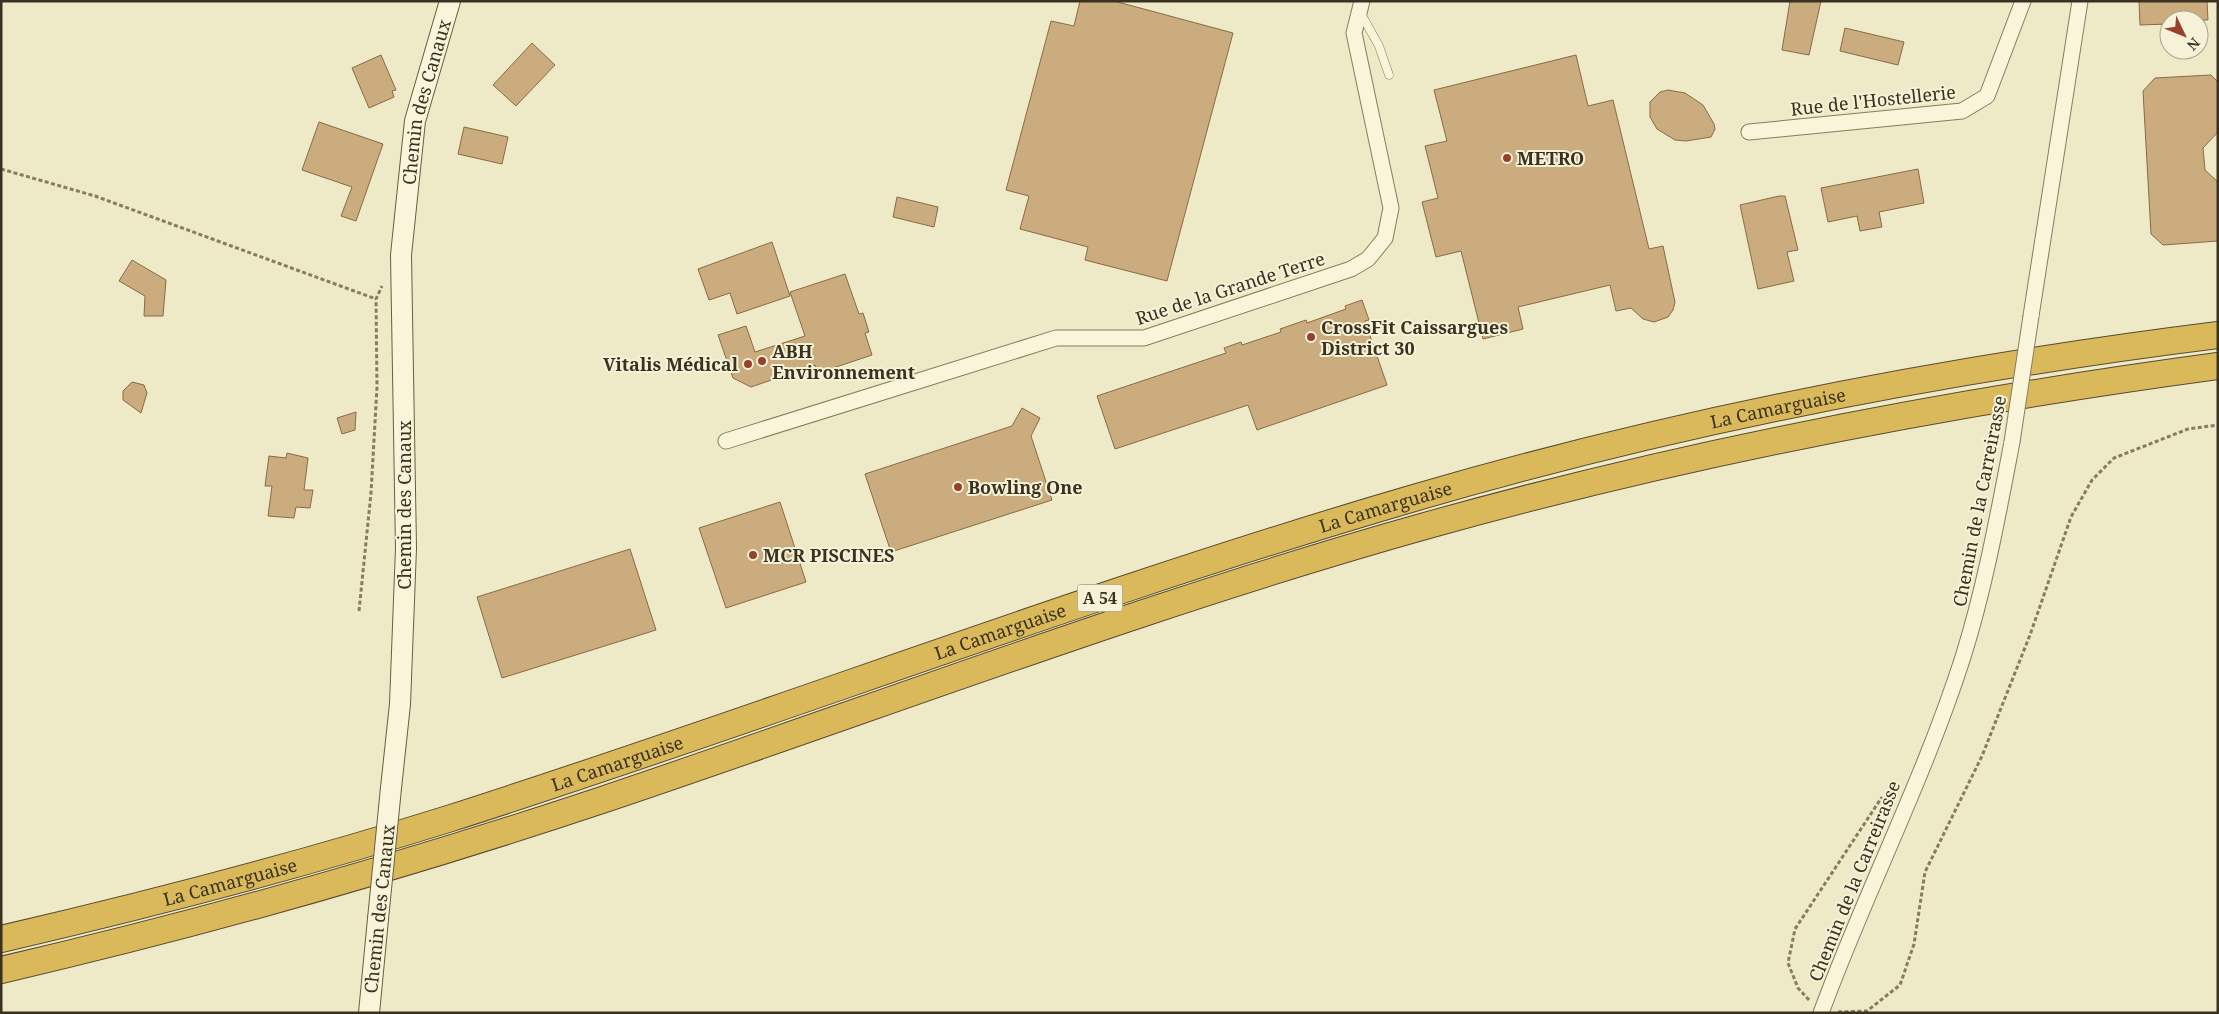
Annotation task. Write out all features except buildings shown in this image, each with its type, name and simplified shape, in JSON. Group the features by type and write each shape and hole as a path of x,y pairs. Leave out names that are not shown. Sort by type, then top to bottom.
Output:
{"highway":[{"name":"La Camarguaise","path":"1,939 121,911 278,870 446,819 1208,562 1416,497 1582,452 1757,411 1939,376 2114,348 2218,335"},
{"name":"La Camarguaise","path":"1,970 130,940 283,899 450,850 612,797 1202,595 1431,524 1593,481 1751,444 1923,411 2218,366"}],"main road":[{"name":"Chemin des Canaux","path":"369,1013 400,704 406,548 401,256 415,121 450,1"}],"street":[{"name":"Rue de l'Hostellerie","path":"1750,132 1962,111 1987,96 2023,1"},
{"name":"Chemin de la Carreirasse","path":"1821,1012 1930,745 1962,658 1978,606 1994,538 2012,442 2080,1"},
{"name":"Rue de la Grande Terre","path":"726,441 1056,338 1144,338 1351,269 1368,259 1385,238 1391,208 1354,33 1361,6"}],"lane":[{"path":"1361,6 1379,46 1389,75"}],"path":[{"path":"1,169 95,196 376,299"},
{"path":"359,611 371,493 377,387 376,299 384,282"},
{"path":"1882,797 1795,929 1788,963 1798,988 1821,1012 1867,1011 1900,985 1914,944 1925,872 1982,756 2030,635 2071,517 2092,480 2114,458 2188,429 2218,425"}],"place":[{"name":"METRO","path":"1507,158"},
{"name":"CrossFit Caissargues District 30","path":"1311,337"},
{"name":"ABH Environnement","path":"762,361"},
{"name":"Vitalis Médical","path":"748,364"},
{"name":"Bowling One","path":"958,487"},
{"name":"MCR PISCINES","path":"753,555"}]}
